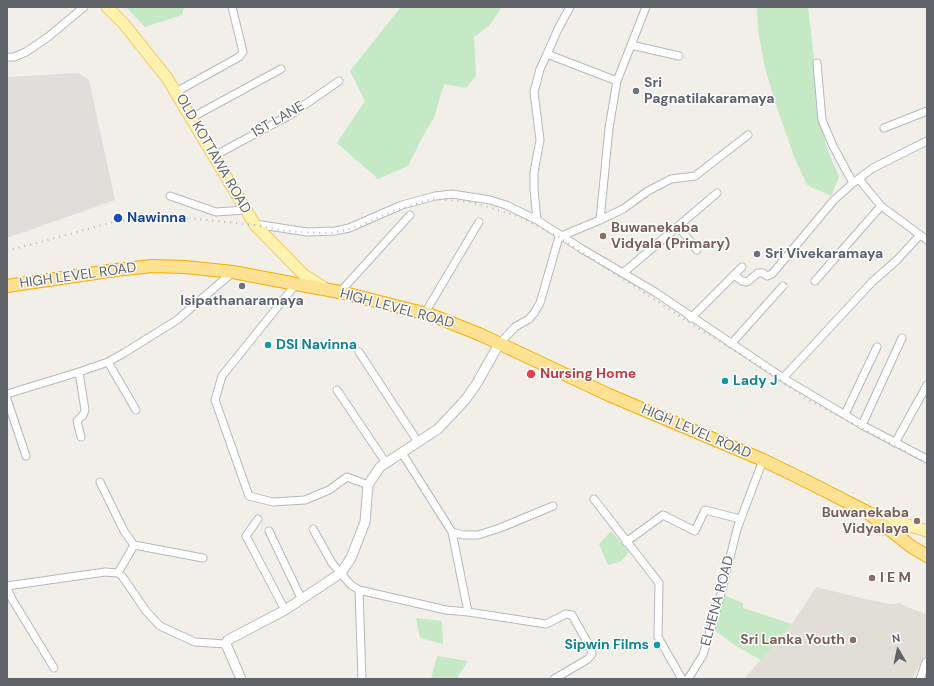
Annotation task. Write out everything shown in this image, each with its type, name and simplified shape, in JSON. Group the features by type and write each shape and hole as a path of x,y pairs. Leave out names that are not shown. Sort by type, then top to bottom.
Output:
{"highway":[{"name":"HIGH LEVEL ROAD","path":"7,286 97,272 152,266 185,267 233,272 334,291 424,313 460,326 609,395 763,460 867,512 912,547 927,556"}],"main road":[{"name":"OLD KOTTAWA ROAD","path":"107,7 124,24 167,78 254,224 304,275 334,291"},
{"path":"867,512 927,531"}],"street":[{"path":"7,57 14,57 26,52 48,37 84,7"},
{"path":"176,92 239,56 243,52 232,7"},
{"path":"537,220 534,172 540,140 534,92 540,69 558,29 570,7"},
{"path":"600,220 609,128 617,81 646,7"},
{"path":"631,45 679,56"},
{"path":"547,54 617,81"},
{"path":"817,63 822,120 833,146 856,181 881,206 927,240"},
{"path":"191,118 281,69"},
{"name":"1ST LANE","path":"214,156 290,115 339,81"},
{"path":"884,128 927,111"},
{"path":"226,644 228,640 285,610 341,574 351,558 365,522 368,485 380,467 438,429 466,399 477,383 499,344 515,327 529,319 534,313 540,303 558,237 623,209 648,191 671,179 694,176 748,135"},
{"path":"734,275 742,281 747,282 758,273 763,272 766,276 772,274 834,200 856,181 873,168 927,141"},
{"path":"623,273 717,193"},
{"path":"254,224 307,232 335,231 349,228 402,205 435,196 452,194 506,205 537,220 623,273 783,378 895,443 927,459"},
{"path":"170,196 216,212 246,210"},
{"path":"815,281 881,206"},
{"path":"334,291 346,284 410,215"},
{"path":"424,313 479,222"},
{"path":"678,226 697,250"},
{"path":"783,378 872,282 897,260 920,235"},
{"path":"691,318 742,267"},
{"path":"7,394 108,362 177,320 233,272"},
{"path":"296,284 222,376 215,400 249,496 273,502 305,500 329,490 348,477 368,485"},
{"path":"731,344 783,286"},
{"path":"862,424 902,338"},
{"path":"845,414 877,347"},
{"path":"359,352 418,442"},
{"path":"108,362 136,410"},
{"path":"79,372 85,410 83,415 77,421 81,437"},
{"path":"895,443 927,385"},
{"path":"337,390 386,463"},
{"path":"7,399 26,456"},
{"path":"402,453 452,532 468,612"},
{"name":"ELHENA ROAD","path":"688,679 703,655 721,594 740,519 763,460"},
{"path":"100,482 124,531 134,545 203,558"},
{"path":"594,499 659,583 658,637 682,679"},
{"path":"452,532 463,535 478,535 500,528 553,506"},
{"path":"626,542 663,515 695,531 705,510 740,519"},
{"path":"258,519 246,536 285,610"},
{"path":"313,529 332,563 341,574 359,590 446,610 546,624 566,614 572,615 591,649 592,654 588,659 554,679"},
{"path":"269,532 302,600"},
{"path":"118,573 134,545"},
{"path":"54,668 12,599 7,587 105,572 118,573 122,576 146,611 160,626 195,642 226,644"},
{"path":"359,590 362,679"},
{"path":"226,644 241,679"},
{"path":"920,679 926,662"}],"shaded area":[{"path":"78,73 89,80 115,200 7,238 7,77"},
{"name":"Sri Lanka Youth","path":"816,587 890,604 899,603 927,615 927,656 923,659 912,679 744,679 792,624"}],"green space":[{"path":"126,7 184,7 182,15 145,27"},
{"path":"401,7 502,7 489,26 474,37 476,75 466,88 444,84 434,118 408,166 378,179 337,143 365,101 350,71"},
{"path":"757,7 808,7 814,58 816,105 827,148 839,177 831,196 807,185 795,159 765,68 758,30"},
{"path":"611,531 629,552 620,562 608,565 599,544"},
{"path":"721,594 743,603 743,608 792,624 761,660 736,646 714,630"},
{"path":"416,618 442,621 443,644 420,638"},
{"path":"437,656 468,661 458,676 459,679 431,679"}],"railway":[{"path":"7,251 117,221 158,215 255,225 283,231 333,233 360,226 393,211 432,199 471,202 520,217 559,237 701,330 755,363 807,399 927,463"}],"place":[{"name":"Sri Pagnatilakaramaya","path":"636,91"},
{"name":"Nawinna","path":"118,218"},
{"name":"Buwanekaba Vidyala (Primary)","path":"603,236"},
{"name":"Sri Vivekaramaya","path":"757,254"},
{"name":"Isipathanaramaya","path":"242,286"},
{"name":"DSI Navinna","path":"268,345"},
{"name":"Nursing Home","path":"531,374"},
{"name":"Lady J","path":"725,381"},
{"name":"Buwanekaba Vidyalaya","path":"917,521"},
{"name":"I E M","path":"872,578"},
{"name":"Sri Lanka Youth","path":"853,640"},
{"name":"Sipwin Films","path":"657,645"}]}
